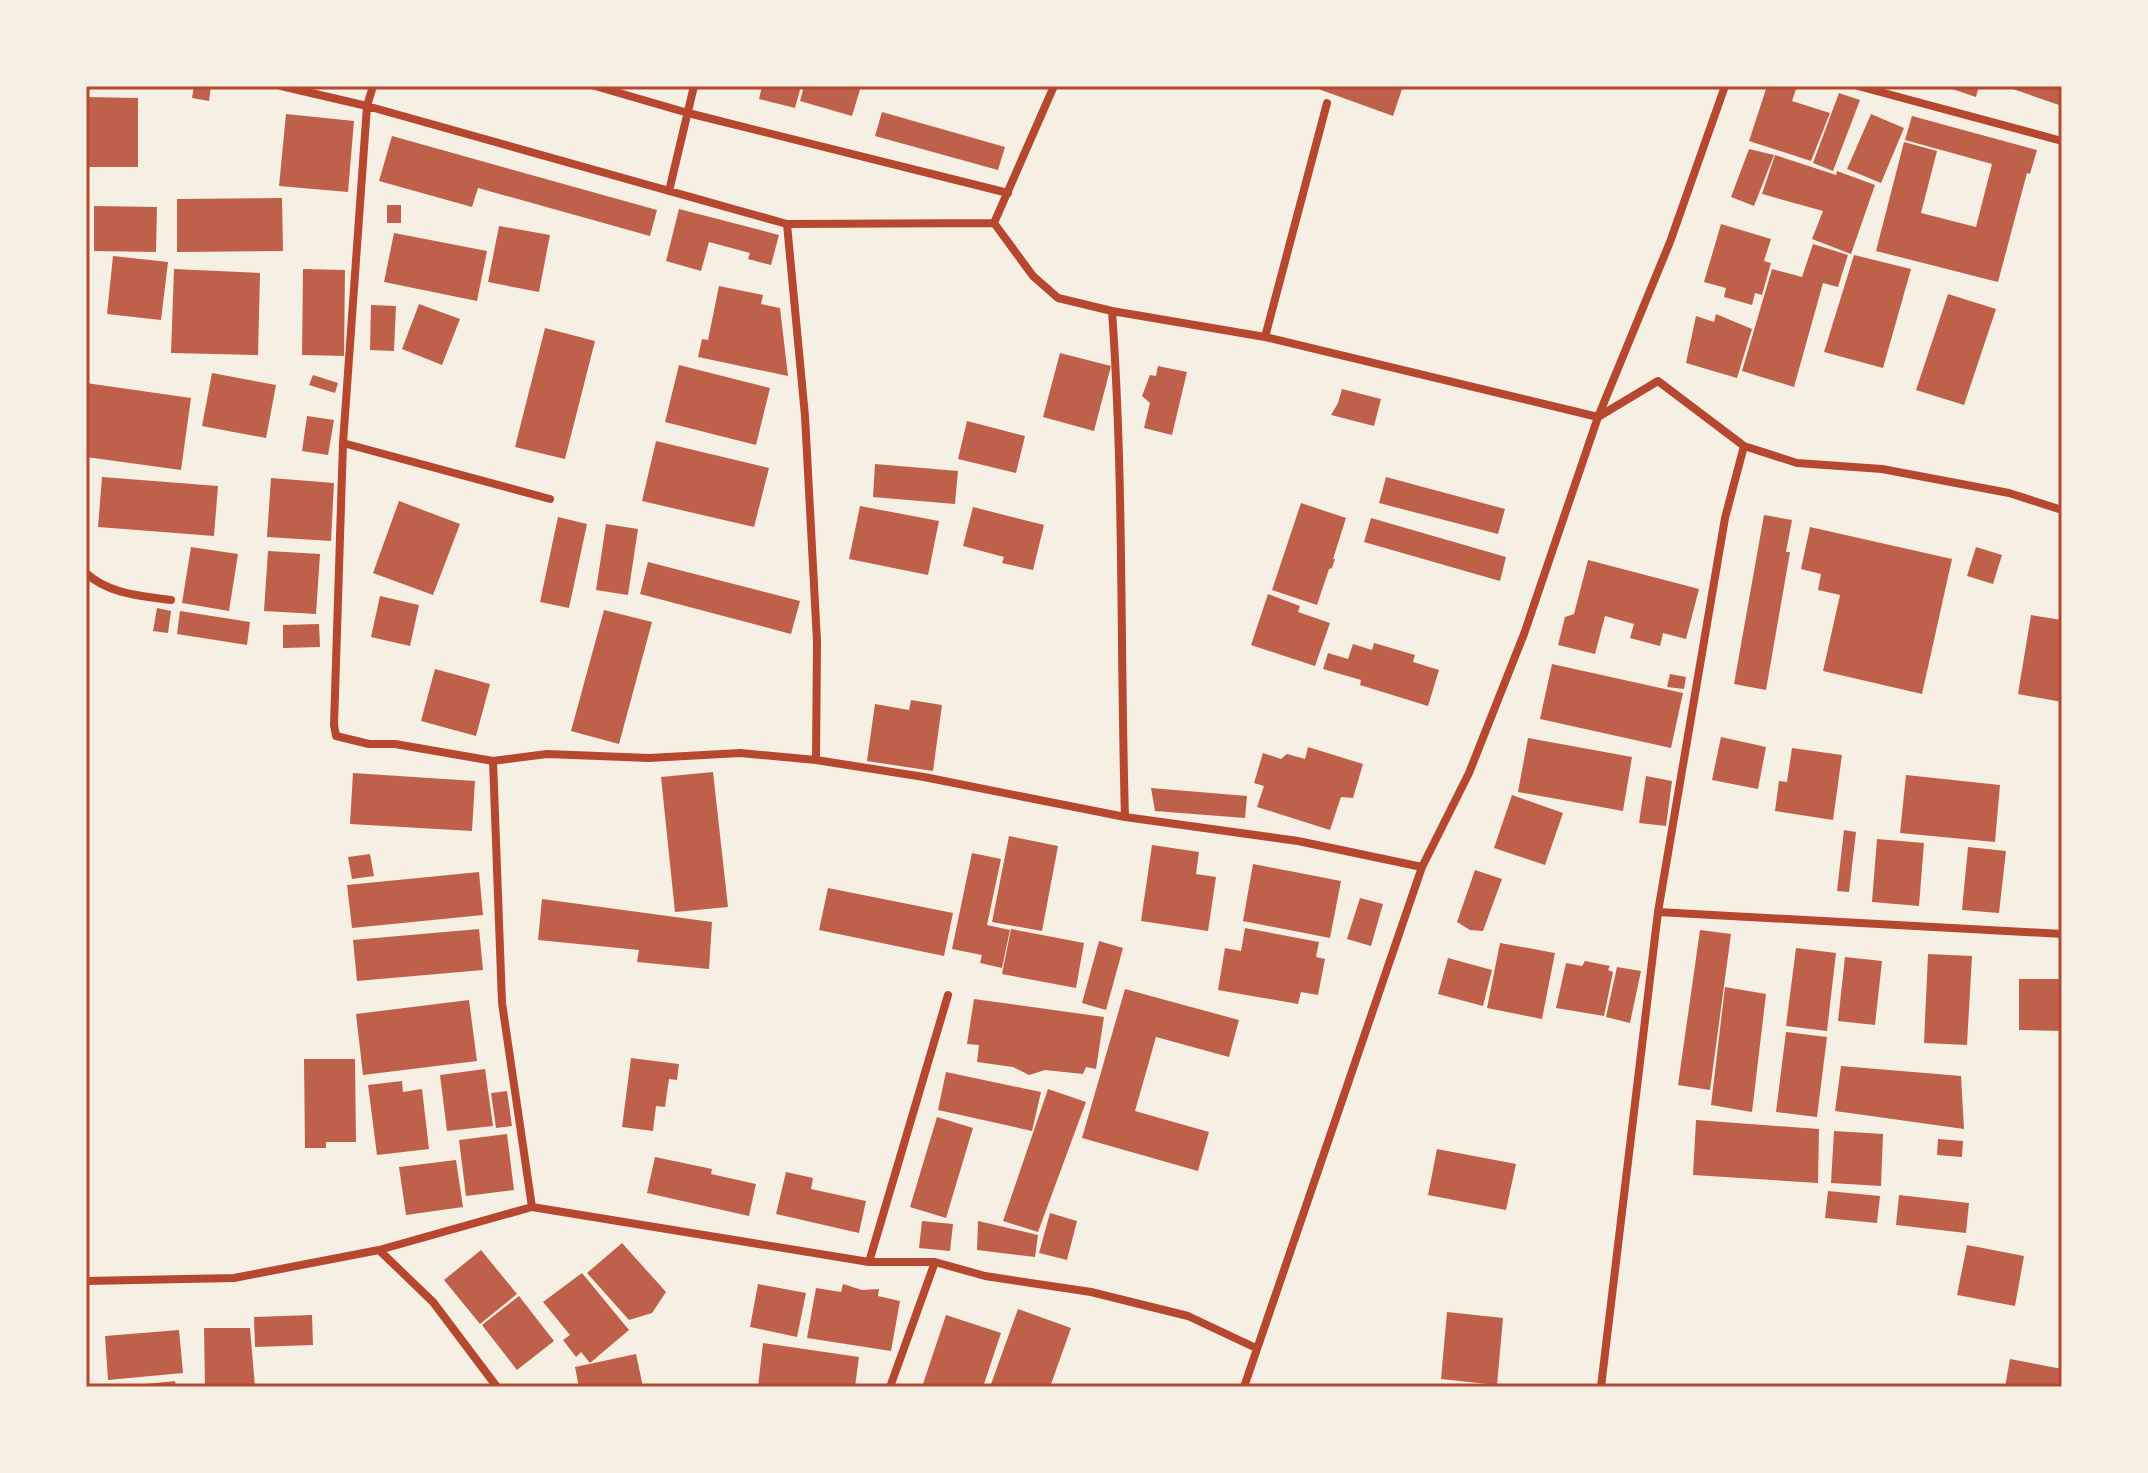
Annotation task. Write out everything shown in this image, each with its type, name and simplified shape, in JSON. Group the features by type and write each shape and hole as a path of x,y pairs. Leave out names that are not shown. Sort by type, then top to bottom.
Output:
{"street":[{"path":"281,86 367,106 787,224 994,223"},
{"path":"373,86 367,106 343,443 336,736 369,744 395,744 493,761 547,754 649,758 740,753 816,760 924,777 1125,817 1298,841 1422,867"},
{"path":"595,86 688,113 1008,193"},
{"path":"669,191 694,86"},
{"path":"994,223 1054,86"},
{"path":"1244,1387 1422,867 1469,773 1524,634 1598,417 1670,242 1725,86"},
{"path":"1858,86 2062,141"},
{"path":"1265,337 1327,103"},
{"path":"994,223 1033,276 1058,298 1112,311 1265,337 1598,417 1658,381 1744,446 1797,463 1882,469 2009,493 2062,510"},
{"path":"787,224 805,416 817,641 816,760"},
{"path":"1112,311 1120,424 1120,653 1125,817"},
{"path":"343,443 550,499"},
{"path":"1601,1387 1658,912 1725,518 1744,446"},
{"path":"86,573 95,582 133,595 171,600"},
{"path":"493,761 502,1003 532,1207"},
{"path":"1658,912 2062,934"},
{"path":"869,1262 948,995"},
{"path":"86,1281 234,1278 379,1250 532,1207 869,1262 935,1262 985,1276 1091,1292 1188,1316 1256,1348"},
{"path":"379,1250 433,1302 497,1387"},
{"path":"890,1387 935,1262"}],"building":[{"path":"194,86 211,86 209,101 192,98"},
{"path":"762,86 801,86 795,108 759,99"},
{"path":"804,86 861,86 852,116 800,101"},
{"path":"1310,86 1403,86 1393,116"},
{"path":"1767,86 1797,86 1792,101 1830,113 1811,161 1749,141"},
{"path":"1943,86 1979,86 1976,97"},
{"path":"2004,86 2062,86 2062,97 2059,105"},
{"path":"1839,93 1860,100 1833,171 1813,163"},
{"path":"86,97 138,98 138,167 86,167"},
{"path":"882,112 1005,147 998,170 875,136"},
{"path":"286,114 354,121 348,192 279,186"},
{"path":"1871,114 1904,128 1881,183 1847,169"},
{"path":"1912,116 2037,150 2030,174 2027,173 1998,282 1876,251 1904,142 1937,151 1921,213 1976,227 1992,164 1905,140"},
{"path":"392,136 657,210 650,236 478,188 472,207 379,181"},
{"path":"1749,149 1774,155 1754,206 1731,197"},
{"path":"1775,155 1836,175 1837,171 1875,185 1851,254 1812,239 1823,211 1762,194"},
{"path":"282,198 283,251 177,252 177,199"},
{"path":"387,205 401,205 401,223 387,223"},
{"path":"94,206 157,207 156,252 94,251"},
{"path":"679,209 779,235 771,265 748,259 750,253 709,242 701,271 666,261"},
{"path":"1721,224 1771,239 1764,261 1771,263 1762,295 1755,293 1752,305 1724,297 1726,288 1704,282"},
{"path":"499,226 550,235 539,292 488,282"},
{"path":"394,233 487,251 477,301 384,282"},
{"path":"1813,244 1848,255 1838,287 1823,283 1794,387 1742,371 1772,269 1802,277"},
{"path":"1854,255 1911,269 1883,368 1824,352"},
{"path":"113,256 168,262 161,320 107,314"},
{"path":"174,269 260,273 258,355 171,353"},
{"path":"303,269 345,270 344,356 302,355"},
{"path":"719,286 763,295 761,304 780,308 788,376 698,357 702,339 708,340"},
{"path":"1948,294 1996,309 1964,405 1916,390"},
{"path":"419,304 460,319 442,365 402,349"},
{"path":"371,305 396,306 394,351 370,350"},
{"path":"1716,314 1752,329 1737,378 1686,363 1696,316 1714,322"},
{"path":"545,328 595,341 565,459 515,447"},
{"path":"1060,353 1111,366 1094,431 1043,417"},
{"path":"679,365 770,388 756,445 665,422"},
{"path":"1158,366 1187,372 1172,435 1144,428 1150,403 1142,396 1150,375 1156,376"},
{"path":"212,373 276,385 266,438 202,426"},
{"path":"313,375 338,383 335,393 309,385"},
{"path":"86,383 191,398 181,470 86,457"},
{"path":"1342,389 1381,399 1374,426 1331,415"},
{"path":"307,416 334,420 328,455 302,451"},
{"path":"967,421 1025,436 1016,473 958,459"},
{"path":"656,441 769,468 754,527 642,501"},
{"path":"875,464 958,471 955,504 873,497"},
{"path":"102,477 218,486 214,536 98,527"},
{"path":"1386,477 1505,509 1498,534 1379,503"},
{"path":"271,478 334,483 331,541 267,537"},
{"path":"399,501 460,524 433,595 373,573"},
{"path":"1301,503 1346,518 1332,568 1329,569 1317,605 1272,590"},
{"path":"860,506 939,521 928,575 849,559"},
{"path":"973,507 1044,525 1033,570 1002,563 1004,557 963,546"},
{"path":"1764,515 1792,520 1786,552 1790,552 1766,690 1734,684"},
{"path":"558,517 587,524 569,608 540,602"},
{"path":"1371,518 1506,557 1500,581 1364,542"},
{"path":"606,524 638,529 628,595 596,590"},
{"path":"1810,527 1952,559 1922,694 1823,671 1840,595 1818,590 1821,574 1801,569"},
{"path":"191,547 238,554 229,611 182,603"},
{"path":"1976,547 2002,555 1993,584 1967,576"},
{"path":"268,551 320,554 316,614 264,611"},
{"path":"1588,560 1699,589 1686,639 1663,633 1660,646 1630,638 1634,624 1605,616 1595,654 1558,645 1565,617 1574,614"},
{"path":"648,562 800,601 791,634 640,594"},
{"path":"1268,594 1300,606 1298,612 1330,623 1315,666 1251,645"},
{"path":"380,596 419,605 410,646 371,637"},
{"path":"157,608 171,611 168,633 153,631"},
{"path":"604,610 652,622 619,744 571,731"},
{"path":"180,611 250,622 247,645 177,634"},
{"path":"2031,615 2062,620 2062,702 2018,694"},
{"path":"319,624 320,647 283,648 283,625"},
{"path":"1374,643 1415,655 1413,662 1439,670 1428,706 1360,685 1361,680 1323,669 1328,653 1348,659 1353,644 1372,650"},
{"path":"1552,664 1683,693 1671,748 1540,719"},
{"path":"435,669 490,684 476,736 421,721"},
{"path":"1670,674 1686,677 1684,689 1667,687"},
{"path":"911,700 942,705 933,771 867,761 875,704 909,710"},
{"path":"1721,737 1766,747 1758,789 1712,780"},
{"path":"1528,738 1632,757 1623,811 1518,792"},
{"path":"1308,747 1363,764 1353,798 1341,797 1330,830 1257,807 1264,786 1254,783 1263,753 1281,759 1287,754 1305,759"},
{"path":"1792,748 1842,755 1833,820 1775,811 1779,781 1787,782"},
{"path":"713,772 728,907 675,912 661,777"},
{"path":"353,773 475,781 472,831 350,824"},
{"path":"1906,775 2000,785 1995,842 1900,833"},
{"path":"1646,776 1672,781 1666,826 1639,823"},
{"path":"1151,788 1247,796 1245,818 1155,811"},
{"path":"1512,795 1563,813 1545,865 1494,848"},
{"path":"1844,830 1856,832 1849,892 1837,891"},
{"path":"1009,836 1058,846 1042,931 992,922"},
{"path":"1877,839 1924,843 1919,906 1872,902"},
{"path":"1152,845 1199,852 1196,874 1216,877 1208,931 1141,921"},
{"path":"1968,847 2006,851 1999,913 1962,910"},
{"path":"972,853 1001,859 987,925 1010,930 1002,968 980,963 982,955 952,949"},
{"path":"370,854 374,876 352,879 348,857"},
{"path":"1253,864 1341,881 1330,938 1243,921"},
{"path":"1475,870 1502,879 1483,931 1470,930 1457,922"},
{"path":"479,872 483,915 352,928 347,885"},
{"path":"828,888 953,913 944,956 819,930"},
{"path":"1360,898 1383,904 1371,946 1347,939"},
{"path":"542,899 712,922 709,969 637,962 639,950 538,940"},
{"path":"1245,928 1319,942 1316,957 1325,959 1318,995 1301,992 1298,1004 1218,990 1225,948 1241,951"},
{"path":"479,929 483,970 357,981 353,940"},
{"path":"1011,929 1084,943 1076,988 1002,974"},
{"path":"1700,930 1731,934 1710,1090 1678,1085"},
{"path":"1099,941 1123,948 1106,1010 1082,1003"},
{"path":"1500,943 1555,953 1542,1019 1487,1008"},
{"path":"1796,948 1836,953 1827,1031 1786,1026"},
{"path":"1928,954 1972,956 1967,1045 1924,1043"},
{"path":"1845,957 1882,961 1875,1025 1838,1021"},
{"path":"1448,958 1492,970 1483,1006 1438,994"},
{"path":"1585,961 1610,966 1608,970 1613,972 1604,1016 1556,1008 1566,963 1582,966"},
{"path":"1617,967 1641,971 1630,1023 1606,1017"},
{"path":"2019,979 2062,979 2062,1031 2019,1030"},
{"path":"1725,987 1766,994 1752,1112 1711,1105"},
{"path":"1125,989 1239,1020 1229,1057 1156,1037 1135,1111 1209,1132 1198,1171 1082,1138"},
{"path":"974,999 1104,1017 1096,1069 1086,1067 1083,1074 1045,1070 1029,1075 1013,1067 977,1062 979,1045 967,1044"},
{"path":"469,1000 477,1061 363,1075 356,1014"},
{"path":"1786,1032 1827,1037 1817,1117 1776,1112"},
{"path":"631,1058 679,1064 677,1080 669,1079 665,1107 656,1106 653,1131 622,1127"},
{"path":"304,1059 355,1059 356,1142 326,1142 326,1148 305,1148"},
{"path":"1841,1066 1961,1076 1964,1129 1835,1111"},
{"path":"485,1069 493,1126 447,1131 440,1075"},
{"path":"946,1072 1041,1092 1032,1131 938,1110"},
{"path":"402,1081 403,1092 422,1089 429,1149 377,1155 368,1085"},
{"path":"1048,1089 1086,1102 1038,1232 1003,1221"},
{"path":"507,1091 512,1126 496,1128 491,1093"},
{"path":"937,1117 973,1128 946,1218 910,1207"},
{"path":"1696,1120 1819,1129 1818,1183 1693,1175"},
{"path":"1834,1131 1883,1134 1881,1186 1831,1183"},
{"path":"507,1134 514,1190 466,1196 459,1140"},
{"path":"1938,1139 1963,1141 1962,1157 1937,1155"},
{"path":"1437,1149 1516,1164 1506,1210 1428,1195"},
{"path":"655,1157 712,1169 711,1174 756,1184 749,1216 647,1193"},
{"path":"456,1160 463,1207 406,1215 399,1167"},
{"path":"786,1172 813,1178 811,1189 866,1201 859,1233 776,1214"},
{"path":"1828,1191 1880,1196 1877,1223 1825,1218"},
{"path":"1899,1195 1969,1203 1966,1233 1896,1225"},
{"path":"1050,1213 1077,1221 1067,1260 1039,1253"},
{"path":"922,1221 953,1224 950,1251 919,1248"},
{"path":"978,1221 1038,1235 1035,1257 977,1250"},
{"path":"622,1243 666,1292 652,1313 629,1320 587,1273"},
{"path":"1967,1245 2024,1256 2015,1306 1957,1295"},
{"path":"481,1250 517,1294 480,1324 444,1280"},
{"path":"582,1273 629,1330 590,1363 581,1352 576,1357 563,1340 570,1335 543,1302"},
{"path":"758,1284 806,1293 797,1337 750,1327"},
{"path":"843,1284 862,1290 879,1289 878,1296 900,1301 891,1351 807,1338 816,1288 841,1292"},
{"path":"519,1296 554,1341 517,1370 482,1325"},
{"path":"1018,1309 1071,1328 1050,1387 990,1387"},
{"path":"1447,1312 1503,1318 1497,1385 1441,1379"},
{"path":"312,1315 313,1345 255,1347 254,1317"},
{"path":"946,1315 1001,1333 983,1387 922,1387"},
{"path":"204,1328 250,1328 255,1387 205,1387"},
{"path":"179,1330 183,1373 108,1380 105,1336"},
{"path":"763,1343 859,1357 855,1387 758,1387"},
{"path":"636,1354 643,1387 579,1387 575,1367"},
{"path":"2010,1359 2062,1369 2062,1387 2005,1387"},
{"path":"175,1381 176,1387 136,1387 136,1385"}]}
